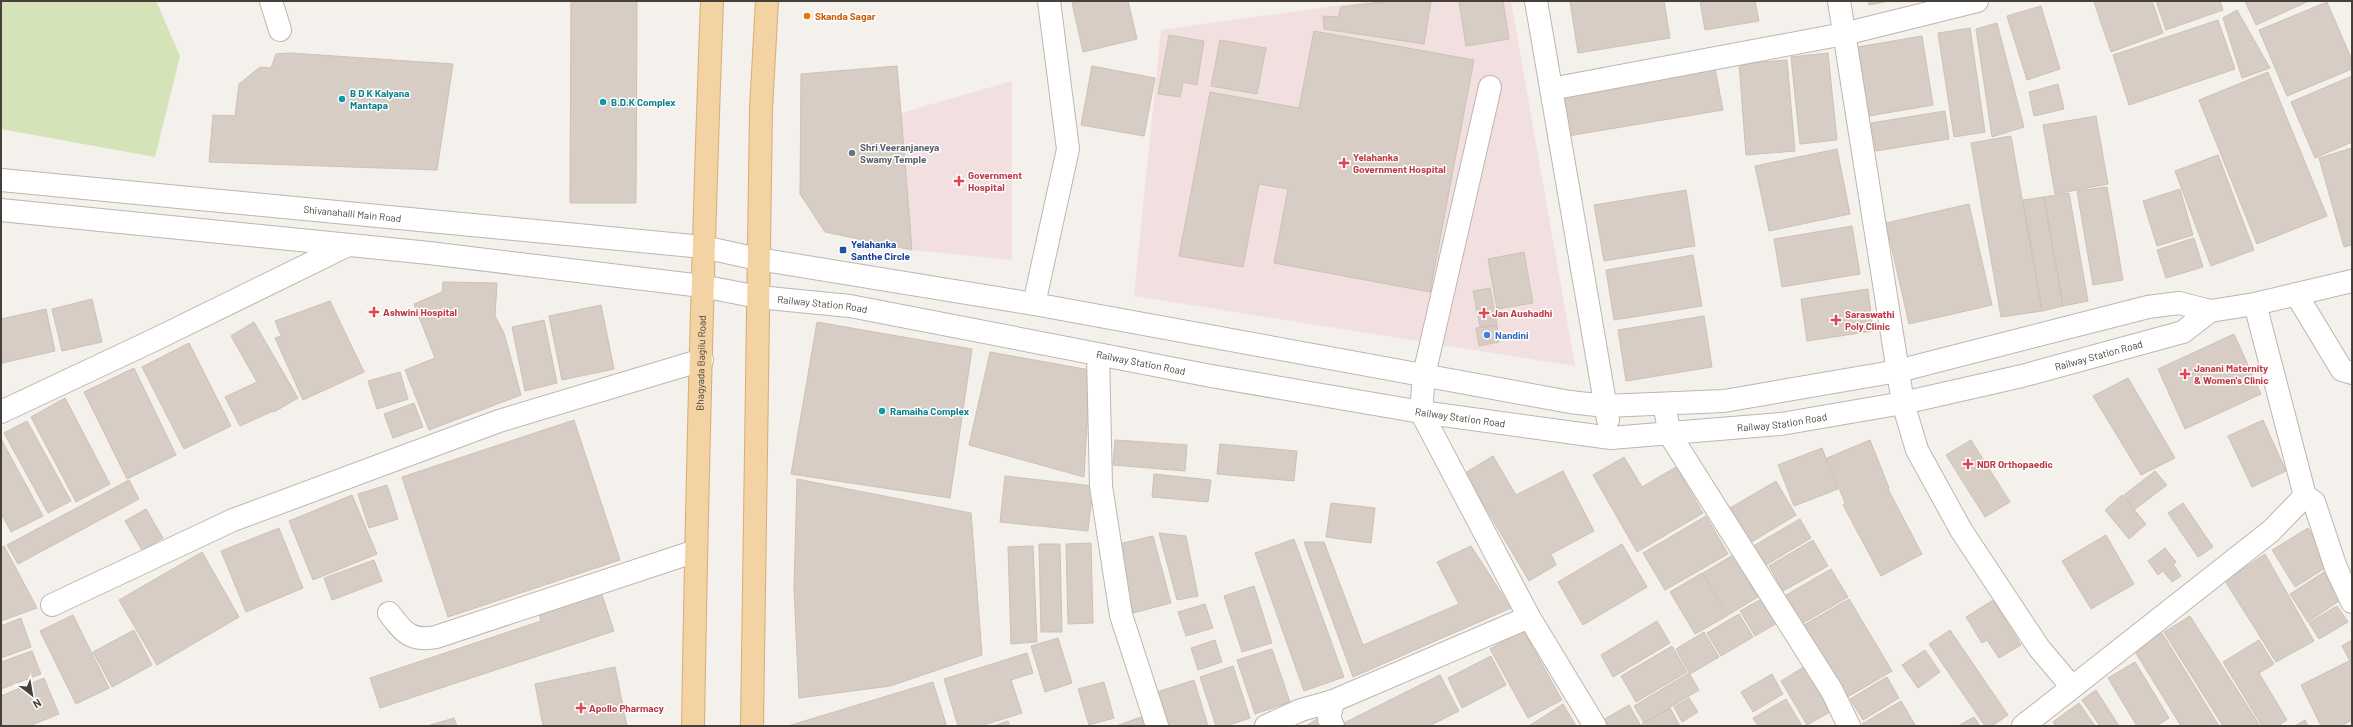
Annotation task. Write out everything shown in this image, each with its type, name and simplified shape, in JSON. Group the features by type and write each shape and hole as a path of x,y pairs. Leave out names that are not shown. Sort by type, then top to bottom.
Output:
{"main road":[{"name":"Bhagyada Bagilu Road","path":"693,726 696,551 702,360 703,247 712,1"},
{"path":"752,726 761,109 767,1"}],"street":[{"path":"271,1 280,30"},
{"path":"1034,304 1068,149 1049,1"},
{"path":"1536,1 1611,438"},
{"path":"1839,1 1903,403 1917,450 1961,530 2039,648 2072,686"},
{"path":"1551,89 1844,34 1977,1"},
{"path":"1490,86 1424,375 1421,412 1529,617 1595,726"},
{"name":"Shivanahalli Main Road","path":"1,180 703,247"},
{"name":"Railway Station Road","path":"1,210 348,245 702,286 758,297 850,306 1098,355 1421,412 1611,438 1670,435 1781,424 1903,403 2022,376 2183,332 2210,311"},
{"path":"1,412 154,340 348,245"},
{"name":"Railway Station Road","path":"703,247 758,258 1034,304 1424,375 1605,406 1724,401 1898,371 2148,308 2179,303 2210,311 2255,304 2352,281"},
{"path":"2296,294 2350,375"},
{"path":"2255,304 2305,496 2314,502 2336,568 2352,602"},
{"path":"1098,355 1101,486 1120,607 1157,726"},
{"path":"52,605 234,520 499,420 702,360"},
{"path":"1664,404 1670,435 1832,691 1849,726"},
{"path":"2023,726 2271,531 2305,496"},
{"path":"389,613 410,636 423,639 436,637 696,551"},
{"path":"1266,726 1301,710 1333,701 1529,617"},
{"path":"1333,701 1329,719 1333,726"}],"shaded area":[{"name":"Yelahanka Government Hospital","path":"1370,1 1511,1 1575,366 1134,296 1161,30"},
{"name":"Government Hospital","path":"1012,81 1012,260 912,250 901,113"}],"green space":[{"path":"1,1 156,1 180,56 155,157 1,129"}],"building":[{"name":"B.D.K Complex","path":"571,1 637,1 636,203 570,203"},
{"path":"1082,1 1128,1 1137,39 1083,52 1072,3"},
{"path":"1390,1 1431,1 1424,44 1324,29 1323,16 1338,17 1341,7"},
{"path":"1459,1 1503,1 1509,39 1466,46"},
{"path":"1570,1 1664,1 1670,38 1578,53"},
{"path":"1700,1 1755,1 1759,21 1705,30"},
{"path":"1868,1 1890,1 1869,5"},
{"path":"2152,1 2163,33 2111,52 2094,2"},
{"path":"2156,1 2220,1 2223,10 2166,30"},
{"path":"2245,1 2309,1 2256,25"},
{"path":"2327,2 2352,60 2352,69 2287,96 2259,30"},
{"path":"2041,6 2060,69 2027,80 2007,16"},
{"path":"2237,10 2270,68 2242,78 2223,18"},
{"path":"2218,20 2235,69 2129,105 2113,55"},
{"path":"1997,23 2024,127 1992,137 1976,29"},
{"path":"1970,28 1985,132 1954,137 1938,33"},
{"path":"1314,31 1474,60 1430,292 1274,263 1288,189 1259,184 1243,267 1179,256 1210,92 1299,108"},
{"path":"1169,35 1204,41 1197,85 1183,82 1180,97 1158,94"},
{"path":"1922,36 1933,105 1869,116 1858,47"},
{"path":"1220,40 1266,48 1257,94 1211,86"},
{"name":"B D K Kalyana Mantapa","path":"290,53 453,64 437,170 209,162 213,115 235,116 239,84 260,67 271,68 276,54"},
{"path":"1828,53 1837,140 1800,144 1791,57"},
{"path":"1787,60 1795,151 1746,155 1739,64"},
{"name":"Shri Veeranjaneya Swamy Temple","path":"897,66 912,250 825,232 800,194 801,74"},
{"path":"1092,66 1155,78 1144,136 1081,125"},
{"path":"1715,68 1723,110 1568,136 1561,93"},
{"path":"2268,72 2327,216 2257,244 2199,100"},
{"path":"2352,76 2352,142 2315,158 2291,102"},
{"path":"2058,84 2064,109 2034,116 2029,92"},
{"path":"1945,111 1949,139 1876,151 1871,123"},
{"path":"2096,116 2108,184 2055,194 2043,125"},
{"path":"2011,136 2042,311 2001,317 1971,143"},
{"path":"2352,148 2352,245 2344,247 2319,158"},
{"path":"1837,149 1850,214 1769,231 1755,166"},
{"path":"2218,155 2254,250 2211,266 2175,171"},
{"path":"2107,187 2123,280 2093,285 2077,191"},
{"path":"2180,189 2193,235 2157,246 2143,201"},
{"path":"1686,190 1695,246 1604,261 1594,205"},
{"path":"2069,193 2088,301 2063,306 2044,197"},
{"path":"2044,197 2063,306 2042,311 2023,200"},
{"path":"1969,204 1992,305 1909,324 1886,223"},
{"path":"1852,226 1860,274 1782,287 1774,239"},
{"path":"2194,238 2203,267 2166,278 2157,250"},
{"path":"1524,252 1533,303 1497,309 1488,259"},
{"path":"1693,255 1702,306 1614,320 1606,270"},
{"path":"443,282 497,283 495,316 504,333 521,395 429,430 405,370 435,358 414,304 442,292"},
{"path":"1490,288 1497,325 1480,327 1473,291"},
{"path":"1868,289 1873,331 1807,341 1801,299"},
{"path":"92,299 102,342 62,351 52,309"},
{"path":"330,301 364,372 303,400 275,338 281,336 275,321"},
{"path":"601,305 614,369 562,380 549,316"},
{"path":"46,309 55,351 2,363 1,319"},
{"path":"1704,316 1712,367 1626,381 1618,330"},
{"path":"544,320 557,383 525,391 512,327"},
{"path":"254,322 298,398 274,412 273,411 240,426 225,397 257,382 231,336"},
{"name":"Ramaiha Complex","path":"817,322 972,349 950,498 791,474"},
{"path":"1497,325 1499,342 1479,346 1476,328"},
{"path":"2234,334 2261,394 2185,429 2158,369"},
{"path":"189,343 231,426 184,449 142,367"},
{"path":"990,352 1090,370 1084,477 969,445"},
{"path":"134,368 176,455 127,479 84,392"},
{"path":"400,372 408,399 377,409 368,381"},
{"path":"2128,378 2175,458 2141,475 2093,396"},
{"path":"65,398 110,484 76,502 31,417"},
{"path":"414,403 423,427 393,438 384,414"},
{"path":"574,420 620,560 448,617 402,477"},
{"path":"2263,420 2286,471 2252,487 2228,436"},
{"path":"27,421 71,501 48,513 4,433"},
{"path":"1,439 43,516 11,532 1,513"},
{"path":"1115,440 1187,445 1185,471 1113,465"},
{"path":"1870,440 1889,488 1888,489 1922,554 1881,576 1843,505 1845,503 1827,458"},
{"path":"1971,440 2010,502 1985,517 1946,455"},
{"path":"1220,444 1297,451 1294,481 1217,474"},
{"path":"1822,448 1838,489 1794,506 1778,465"},
{"path":"1493,456 1516,495 1563,471 1594,531 1551,554 1556,565 1529,581 1465,473"},
{"path":"1624,457 1642,487 1676,467 1703,513 1637,552 1593,475"},
{"path":"2155,471 2167,485 2134,510 2124,495"},
{"path":"1154,474 1211,480 1208,502 1152,497"},
{"path":"1005,476 1093,486 1088,531 1000,522"},
{"path":"797,479 971,513 982,655 890,686 799,698 794,588"},
{"path":"129,480 139,499 18,564 7,545"},
{"path":"1776,481 1796,515 1745,546 1725,511"},
{"path":"387,485 398,519 369,528 358,494"},
{"path":"352,495 377,554 313,580 289,521"},
{"path":"2122,495 2146,524 2129,539 2105,510"},
{"path":"1331,503 1375,508 1371,543 1326,537"},
{"path":"2183,503 2213,547 2198,557 2168,513"},
{"path":"146,509 163,538 142,550 125,521"},
{"path":"1706,516 1728,554 1665,590 1643,553"},
{"path":"1800,519 1811,538 1761,568 1750,548"},
{"path":"279,528 303,588 246,612 221,551"},
{"path":"2308,528 2330,565 2295,587 2272,550"},
{"path":"1159,533 1186,536 1198,596 1177,600"},
{"path":"2106,535 2134,584 2091,609 2062,561"},
{"path":"1153,536 1171,603 1133,613 1115,545"},
{"path":"1294,539 1344,677 1304,691 1255,553"},
{"path":"1813,540 1828,566 1783,591 1769,566"},
{"path":"1304,542 1324,542 1363,645 1459,604 1437,562 1471,546 1511,608 1353,677"},
{"path":"1091,543 1093,623 1068,624 1066,544"},
{"path":"1039,544 1060,544 1062,632 1041,632"},
{"path":"1622,544 1647,587 1583,625 1558,582"},
{"path":"4,546 37,608 1,621 1,548"},
{"path":"1033,546 1037,642 1011,644 1008,547"},
{"path":"2165,548 2176,562 2173,564 2181,576 2172,582 2163,571 2158,575 2148,561"},
{"path":"202,552 239,617 157,665 119,600"},
{"path":"2265,554 2314,641 2276,662 2225,581"},
{"path":"1733,555 1758,597 1728,615 1703,573"},
{"path":"374,560 382,581 332,600 324,578"},
{"path":"1831,569 1848,597 1798,626 1781,598"},
{"path":"2324,572 2342,599 2308,622 2290,594"},
{"path":"1702,573 1727,616 1695,634 1670,592"},
{"path":"1254,586 1272,643 1242,652 1224,596"},
{"path":"601,592 614,631 380,708 370,678 541,621 539,613"},
{"path":"1763,598 1777,623 1755,636 1740,611"},
{"path":"1849,599 1892,671 1846,698 1804,625"},
{"path":"1993,600 2021,645 1999,658 1987,640 1982,643 1966,617"},
{"path":"1205,604 1213,628 1186,636 1178,612"},
{"path":"2337,606 2348,622 2319,639 2309,623"},
{"path":"1739,614 1753,637 1721,656 1707,633"},
{"path":"73,615 109,688 76,704 40,631"},
{"path":"2190,616 2260,726 2223,726 2164,632"},
{"path":"21,618 31,647 1,658 1,626"},
{"path":"1657,621 1670,643 1613,677 1601,655"},
{"path":"134,630 152,665 112,687 93,652"},
{"path":"1523,630 1562,700 1528,718 1490,649"},
{"path":"1950,630 2008,715 1992,726 1985,726 1929,644"},
{"path":"1704,632 1719,657 1690,674 1676,649"},
{"path":"2162,633 2219,726 2181,726 2134,650"},
{"path":"1058,638 1072,683 1045,692 1031,646"},
{"path":"1215,640 1222,662 1198,670 1191,648"},
{"path":"2259,640 2274,664 2259,673 2287,720 2278,726 2262,726 2223,662"},
{"path":"2352,640 2352,665 2342,646"},
{"path":"1672,646 1687,672 1636,702 1621,676"},
{"path":"1272,649 1290,702 1255,714 1237,660"},
{"path":"1925,650 1940,672 1918,688 1902,665"},
{"path":"32,651 41,674 1,689 1,662"},
{"path":"1027,653 1033,673 1011,680 1022,713 981,726 958,726 944,679"},
{"path":"1491,656 1506,685 1462,708 1448,678"},
{"path":"2349,661 2352,667 2352,720 2341,726 2321,726 2301,685"},
{"path":"2135,662 2169,718 2156,726 2137,726 2108,678"},
{"path":"1810,663 1837,708 1807,725 1781,681"},
{"path":"1233,666 1250,718 1226,726 1216,726 1200,677"},
{"path":"615,667 627,726 543,726 535,684"},
{"path":"1689,673 1699,690 1644,723 1634,706"},
{"path":"1772,674 1783,694 1753,712 1741,692"},
{"path":"1440,675 1459,711 1429,726 1343,726 1342,724"},
{"path":"1887,677 1899,698 1863,720 1850,699"},
{"path":"44,678 59,714 29,726 1,726 1,696"},
{"path":"1194,680 1208,726 1164,726 1154,693"},
{"path":"933,682 946,724 939,726 788,726"},
{"path":"1104,682 1114,718 1089,725 1078,689"},
{"path":"2096,690 2119,726 2100,726 2082,700"},
{"path":"1689,698 1698,712 1682,722 1674,707"},
{"path":"1786,699 1802,726 1758,726 1753,718"},
{"path":"1901,701 1915,725 1864,726 1862,724"},
{"path":"2079,703 2095,726 2056,726 2053,722"},
{"path":"1563,704 1576,726 1529,726"},
{"path":"1629,705 1641,726 1606,726 1603,720"},
{"path":"1670,708 1680,726 1643,726 1642,724"},
{"path":"1141,717 1145,726 1116,726"},
{"path":"1974,717 1980,726 1958,726"},
{"path":"454,718 457,726 427,726"},
{"path":"1317,719 1322,726 1306,726"},
{"path":"2305,720 2308,726 2295,726"},
{"path":"1008,721 1010,726 994,726 1002,723"}],"place":[{"name":"Skanda Sagar","path":"807,16"},
{"name":"B D K Kalyana Mantapa","path":"342,99"},
{"name":"B.D.K Complex","path":"603,102"},
{"name":"Shri Veeranjaneya Swamy Temple","path":"852,153"},
{"name":"Yelahanka Government Hospital","path":"1344,163"},
{"name":"Government Hospital","path":"959,181"},
{"name":"Yelahanka Santhe Circle","path":"843,250"},
{"name":"Ashwini Hospital","path":"374,312"},
{"name":"Jan Aushadhi","path":"1484,313"},
{"name":"Saraswathi Poly Clinic","path":"1836,320"},
{"name":"Nandini","path":"1487,335"},
{"name":"Janani Maternity & Women's Clinic","path":"2185,374"},
{"name":"Ramaiha Complex","path":"882,411"},
{"name":"NDR Orthopaedic","path":"1968,464"},
{"name":"Apollo Pharmacy","path":"581,708"}]}
